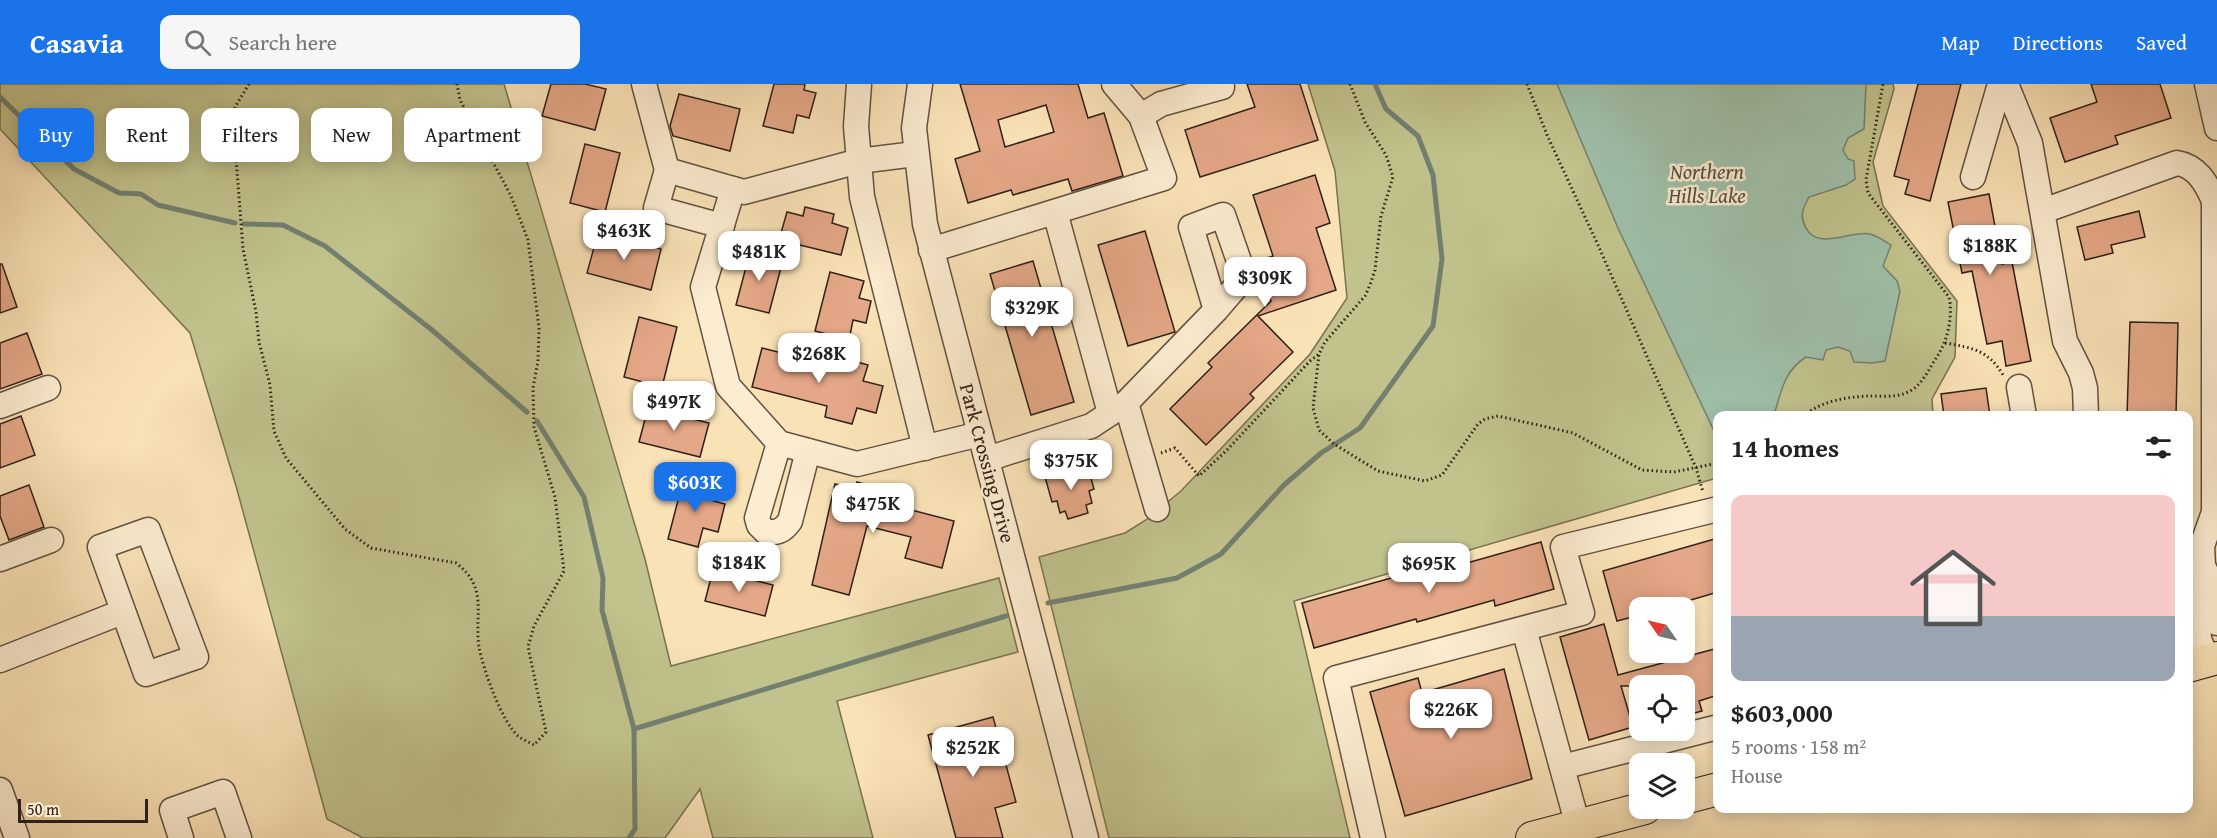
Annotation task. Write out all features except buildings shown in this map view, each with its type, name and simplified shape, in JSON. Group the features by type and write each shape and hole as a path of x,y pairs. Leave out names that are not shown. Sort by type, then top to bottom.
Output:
{"main road":[{"path":"1695,795 1713,790"},
{"path":"1533,838 1629,812"}],"street":[{"path":"644,84 667,170 656,208 722,226"},
{"path":"860,84 856,126 862,197 925,448"},
{"name":"Park Crossing Drive","path":"920,84 914,128 915,154 925,224 1086,838"},
{"path":"931,250 1164,178 1141,116 1114,84"},
{"path":"1973,177 2000,84"},
{"path":"2006,84 2030,143 2065,341 2081,374 2085,388 2086,411"},
{"path":"2207,84 2217,128"},
{"path":"1141,116 1161,104 1222,87"},
{"path":"667,170 744,192 859,161 915,154"},
{"path":"2043,211 2177,163 2193,168 2210,178 2214,201 2214,512 2198,552 2196,587 2199,639 2208,655"},
{"path":"733,189 704,287 728,386 778,443 857,464 980,434"},
{"path":"1055,212 1118,408 1142,459 1157,509"},
{"path":"987,459 1091,426 1118,408 1216,310"},
{"path":"2019,387 2023,411"},
{"path":"0,406 48,388"},
{"path":"778,443 757,518 759,525 766,532 775,533 790,521 808,451"},
{"path":"1373,838 1336,678 1582,613 1563,547 1713,510"},
{"path":"148,530 196,657 146,674 122,612 100,547 148,530"},
{"path":"0,559 51,540"},
{"path":"2198,552 2212,584 2217,622"},
{"path":"0,660 122,612"},
{"path":"1524,628 1578,826"},
{"path":"1562,767 1713,728"},
{"path":"0,790 17,838"},
{"path":"181,838 172,810 223,792 239,838"}],"path":[{"path":"249,84 235,107 233,119 243,249 256,312 259,342 270,385 274,431 286,458 345,529 371,548 456,563 466,571 480,598 479,647 498,706 518,735 534,745 546,732 528,647 534,626 564,571 555,497 534,427 532,388 538,361 536,306 528,240 511,196 460,100 457,84"},
{"path":"1350,84 1365,122 1386,155 1394,177 1381,216 1375,270 1370,285 1365,296 1325,342 1320,354 1313,408 1320,430 1334,444 1378,471 1425,481 1442,475 1478,424 1485,419 1498,416 1573,433 1642,470 1674,472 1713,464"},
{"path":"1527,84 1547,135 1598,245 1713,510"},
{"path":"1811,411 1823,403 1866,396 1892,396 1909,392 1921,382 1945,343 1949,297 1868,193 1866,180 1883,84"},
{"path":"1945,343 1984,353 1996,363 2009,384 2019,387"},
{"path":"1142,459 1175,448 1199,476 1227,450 1310,361 1320,354"}],"green space":[{"path":"0,84 504,84 511,108 404,108 404,162 527,162 645,559 671,666 999,578 1018,652 837,701 873,838 713,838 700,789 665,838 363,838 327,819 236,486 190,333 31,162 94,162 94,108 18,108 18,148 0,129"},
{"path":"1308,84 1893,84 1894,89 1873,162 1883,206 1957,301 1955,357 1932,399 1933,411 1713,411 1713,479 1294,601 1350,838 1109,838 1039,557 1125,533 1146,520 1181,491 1310,354 1347,298 1335,171"}],"water":[{"name":"Northern Hills Lake","path":"1557,84 1866,84 1864,129 1848,138 1843,150 1848,159 1854,161 1855,179 1846,185 1809,197 1802,216 1811,235 1818,238 1870,234 1891,245 1883,266 1897,281 1900,291 1885,361 1854,362 1850,351 1838,347 1826,350 1823,360 1806,357 1788,375 1775,411 1713,411 1713,429 1618,228"}],"waterway":[{"path":"1048,603 1177,578 1221,554 1284,485 1321,453 1360,428 1433,326 1442,259 1433,175 1418,136 1386,109 1375,84"},
{"path":"0,97 74,169 119,193 141,194 158,205 235,223"},
{"path":"244,224 283,225 325,246 432,330 527,412"},
{"path":"537,421 584,497 603,578 602,610 634,729 635,829 629,838"},
{"path":"634,729 1006,616"}]}
